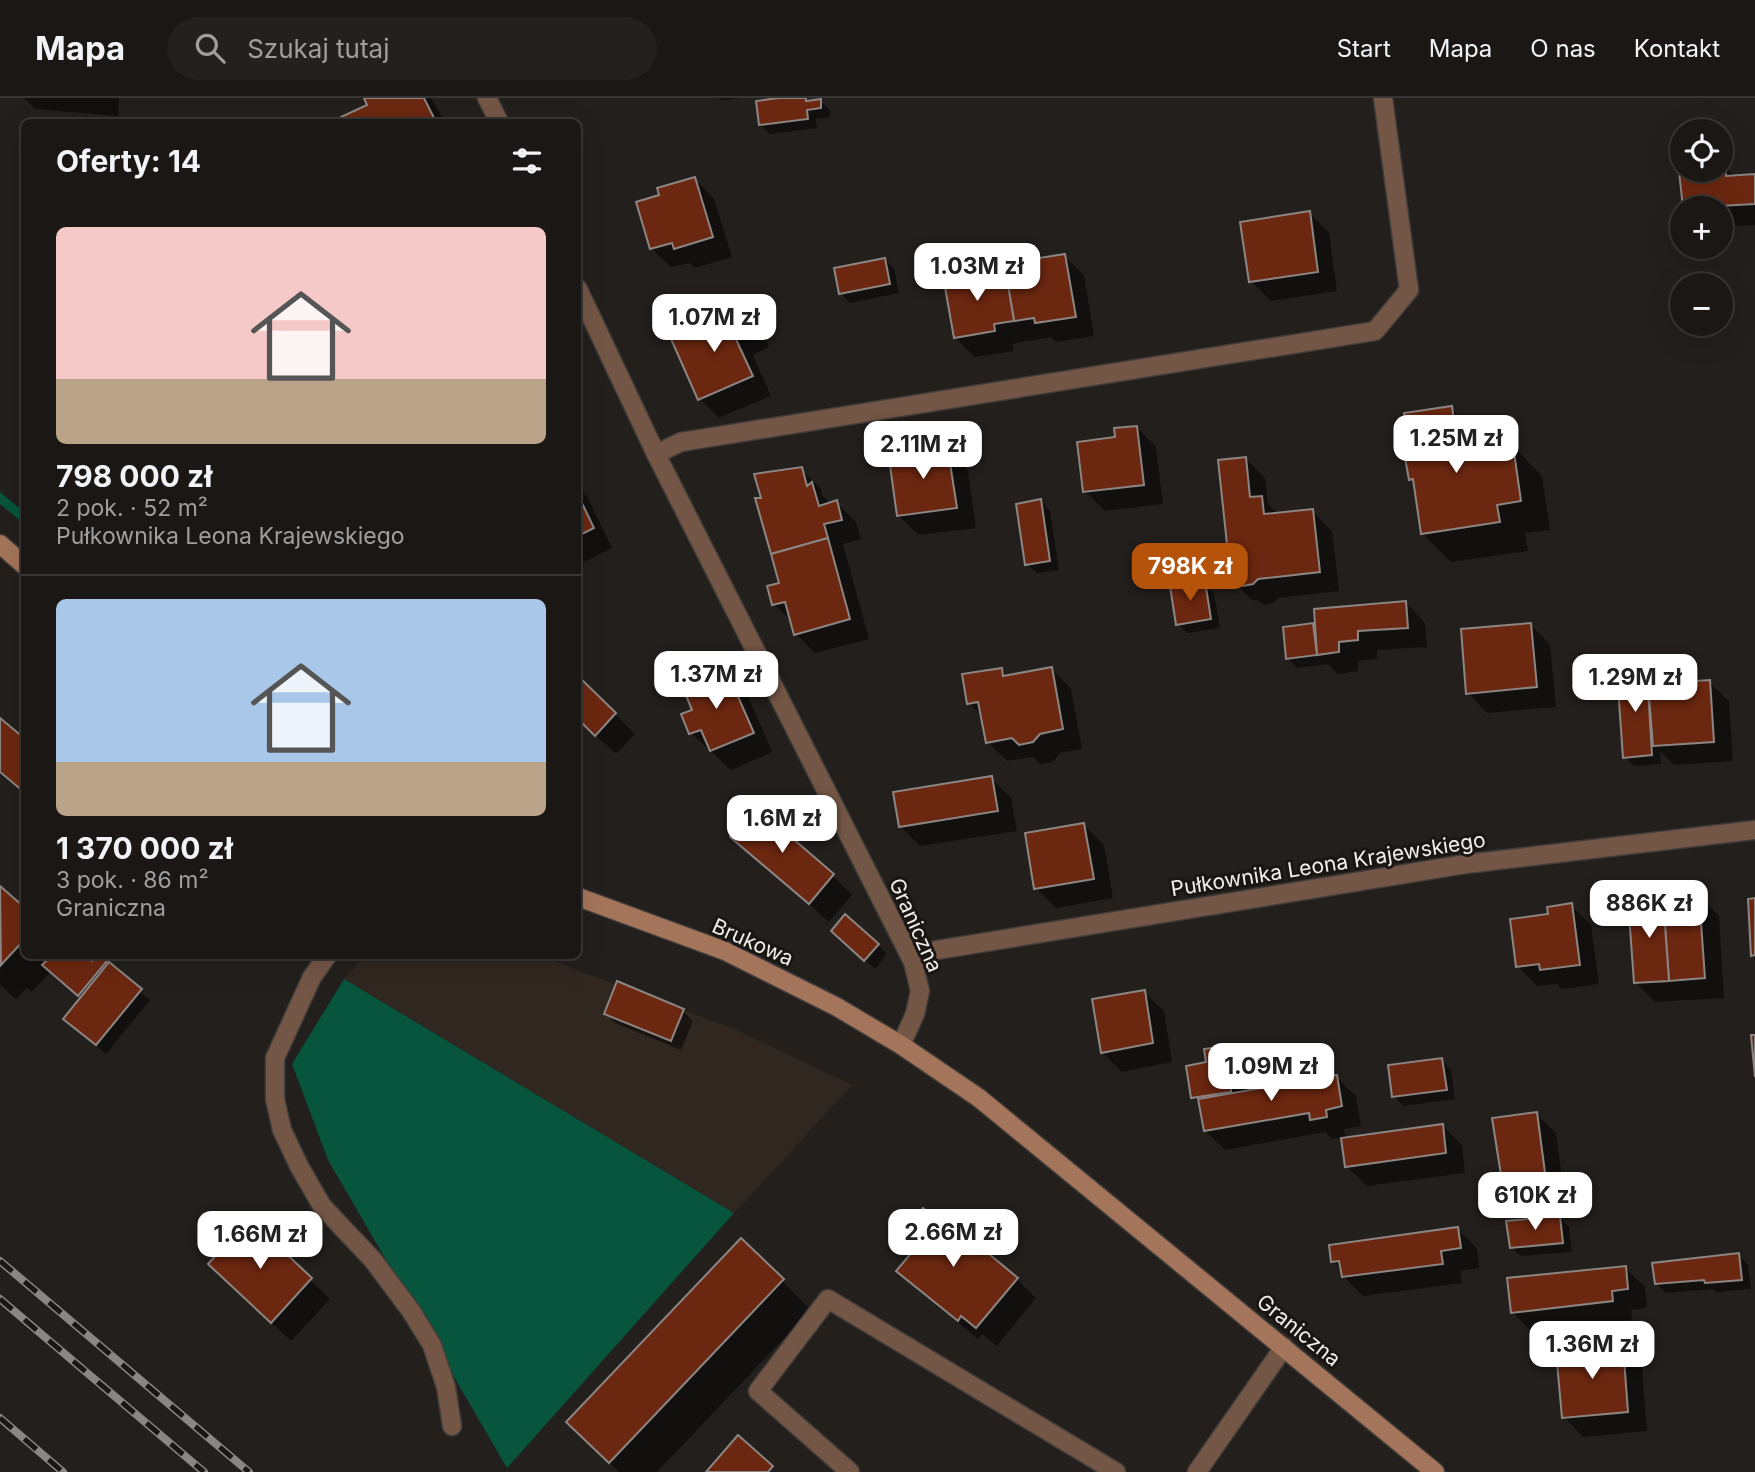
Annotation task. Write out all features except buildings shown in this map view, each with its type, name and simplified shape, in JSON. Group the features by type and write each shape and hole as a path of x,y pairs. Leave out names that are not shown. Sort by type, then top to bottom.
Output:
{"street":[{"path":"487,98 498,119"},
{"path":"656,454 681,442 1376,331 1409,290 1383,98"},
{"name":"Graniczna","path":"581,295 656,454 913,962 920,991 915,1014 901,1045 979,1098 1435,1472"},
{"path":"0,544 21,562"},
{"name":"Pułkownika Leona Krajewskiego","path":"913,962 937,950 1453,866 1755,831"},
{"name":"Brukowa","path":"581,898 726,951 837,1007 901,1045"},
{"path":"325,959 312,977 275,1058 275,1099 282,1130 322,1206 373,1260 411,1311 432,1345 446,1387 452,1426"},
{"path":"849,1472 758,1391 828,1299 1116,1472"},
{"path":"1197,1472 1284,1347"}],"shaded area":[{"path":"362,959 548,959 739,1031 852,1085 734,1213 344,979"}],"green space":[{"path":"0,492 21,510 21,522 0,504"},
{"path":"344,979 734,1213 507,1468 328,1160 292,1064"}],"railway":[{"path":"0,1261 249,1472"},
{"path":"0,1299 204,1472"},
{"path":"0,1418 63,1472"}]}
